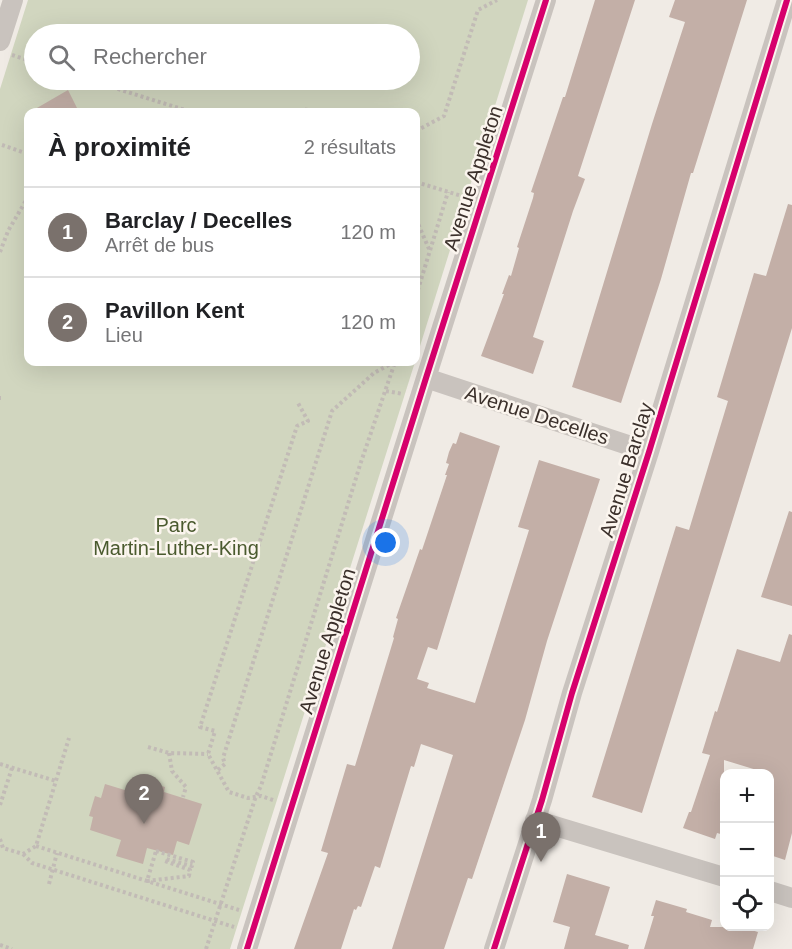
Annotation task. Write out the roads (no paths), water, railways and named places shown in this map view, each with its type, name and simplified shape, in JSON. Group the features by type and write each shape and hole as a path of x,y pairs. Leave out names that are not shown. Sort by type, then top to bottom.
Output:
{"street":[{"path":"5,47 13,0"},
{"name":"Avenue Appleton","path":"247,949 546,0"},
{"name":"Avenue Barclay","path":"494,949 787,0"},
{"name":"Avenue Decelles","path":"426,378 649,452"},
{"path":"535,820 720,876"},
{"path":"774,892 792,898"}],"place":[{"name":"Pavillon Kent","path":"144,824"},
{"name":"Barclay / Decelles","path":"541,862"}],"park label":[{"name":"Parc Martin-Luther-King","path":"176,536"}]}
